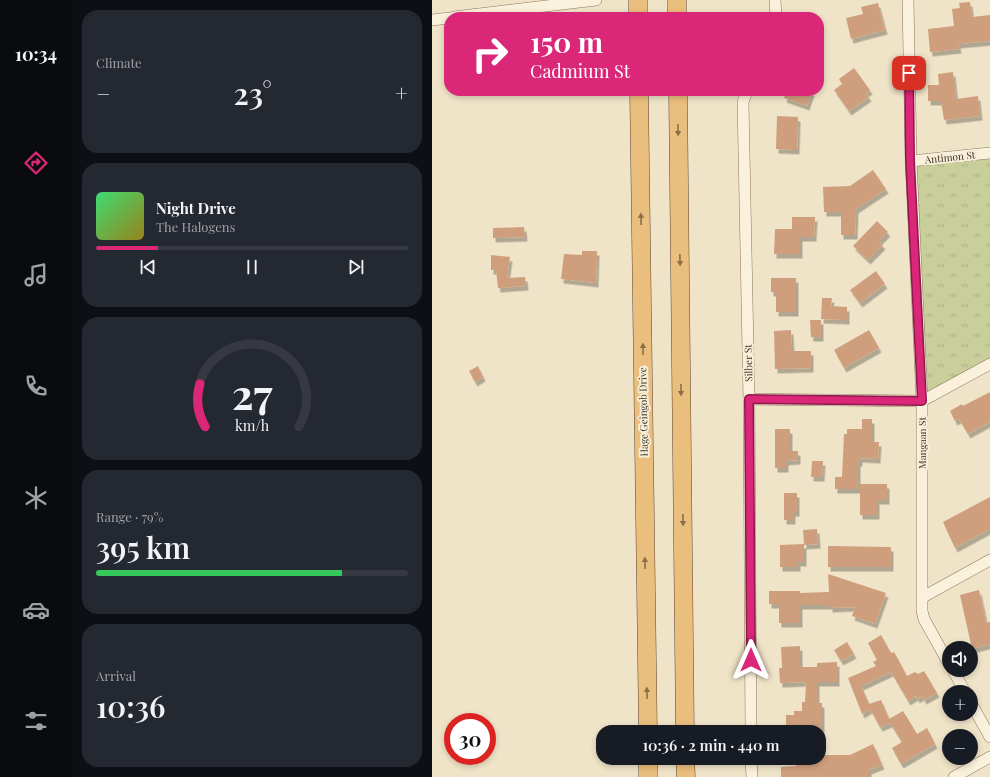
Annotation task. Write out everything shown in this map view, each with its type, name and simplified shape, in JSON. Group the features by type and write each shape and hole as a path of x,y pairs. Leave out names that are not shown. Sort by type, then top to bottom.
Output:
{"highway":[{"path":"638,0 638,12"},
{"path":"677,0 677,12"},
{"name":"Hage Geingob Drive","path":"639,96 648,725"},
{"path":"678,96 685,725"},
{"path":"648,765 648,777"},
{"path":"685,765 686,777"}],"street":[{"path":"496,12 596,0"},
{"path":"775,0 776,12"},
{"name":"Mangaan St","path":"908,0 910,161 922,401 922,615 942,651"},
{"path":"432,20 444,19"},
{"name":"Silber St","path":"746,96 743,102 749,399 751,725"},
{"name":"Antimon St","path":"910,161 990,153"},
{"path":"749,399 922,401 990,364"},
{"path":"923,598 990,560"},
{"path":"978,716 990,737"},
{"path":"954,777 990,757"},
{"path":"751,765 752,777"}],"green space":[{"path":"990,153 990,364 922,401 911,161"}],"building":[{"path":"970,2 972,17 990,15 990,41 958,44 959,49 930,52 928,29 954,26 952,9 960,8 959,3"},
{"path":"878,3 885,30 851,39 846,18 863,14 861,7"},
{"path":"854,68 870,90 866,93 869,97 849,111 834,90 842,84 839,79"},
{"path":"953,72 956,99 978,96 980,116 944,120 941,101 928,101 928,85 939,85 938,74"},
{"path":"785,96 810,96 807,106 784,98"},
{"path":"777,116 798,117 797,150 776,149"},
{"path":"873,170 886,189 856,209 855,235 841,235 841,212 824,212 823,187 850,186"},
{"path":"792,217 815,217 814,237 800,237 800,254 774,254 775,229 792,229"},
{"path":"877,221 888,232 879,241 883,245 868,260 853,246"},
{"path":"524,227 525,237 493,238 493,228"},
{"path":"582,251 597,251 596,283 561,279 564,254 582,255"},
{"path":"491,255 510,257 507,278 525,277 526,286 498,288 496,270 491,270"},
{"path":"876,271 885,284 860,303 850,290"},
{"path":"771,278 796,278 796,312 776,312 776,292 771,292"},
{"path":"822,298 832,298 831,306 847,307 847,320 821,319"},
{"path":"810,320 821,320 821,337 811,337"},
{"path":"791,330 792,351 811,351 811,368 775,369 774,331"},
{"path":"869,330 879,348 844,368 834,350"},
{"path":"478,366 483,377 475,382 469,371"},
{"path":"990,392 990,422 968,434 959,419 955,421 950,411"},
{"path":"862,419 872,419 872,442 879,442 878,459 860,458 860,462 858,462 858,489 835,489 835,477 842,477 844,434 847,434 847,429 862,429"},
{"path":"775,429 790,429 790,451 798,451 798,460 786,461 786,468 775,468"},
{"path":"812,461 823,461 822,477 811,477"},
{"path":"860,484 887,484 887,500 877,500 877,515 860,515"},
{"path":"784,493 797,493 797,512 793,512 793,520 784,520"},
{"path":"990,497 990,529 955,548 943,522"},
{"path":"817,529 818,544 804,545 804,562 798,562 798,567 780,567 780,545 804,544 803,530"},
{"path":"828,546 891,547 891,567 828,567"},
{"path":"828,574 886,593 875,624 852,616 855,607 830,608 830,605 800,605 800,623 779,623 779,604 769,604 769,591 800,591 800,593 829,592"},
{"path":"979,590 986,623 990,622 990,644 978,647 978,641 970,641 960,595"},
{"path":"881,635 891,653 894,652 907,676 915,672 918,674 924,671 937,693 924,700 922,696 917,699 916,696 908,701 891,672 861,686 869,704 881,700 889,719 903,711 917,734 927,728 935,744 901,764 892,748 902,742 890,723 880,727 870,709 862,714 848,678 876,666 873,662 877,660 868,643"},
{"path":"847,642 854,654 841,661 834,650"},
{"path":"800,646 800,667 817,667 817,663 837,662 837,682 817,682 817,703 822,703 822,725 786,725 786,715 794,715 794,711 802,711 802,702 805,702 806,682 780,683 779,668 782,668 781,647"},
{"path":"873,744 882,765 869,770 869,777 781,777 781,767 796,765 826,765 826,755 850,755"}],"route":[{"path":"751,660 749,399 922,401 910,161 909,73"}]}
